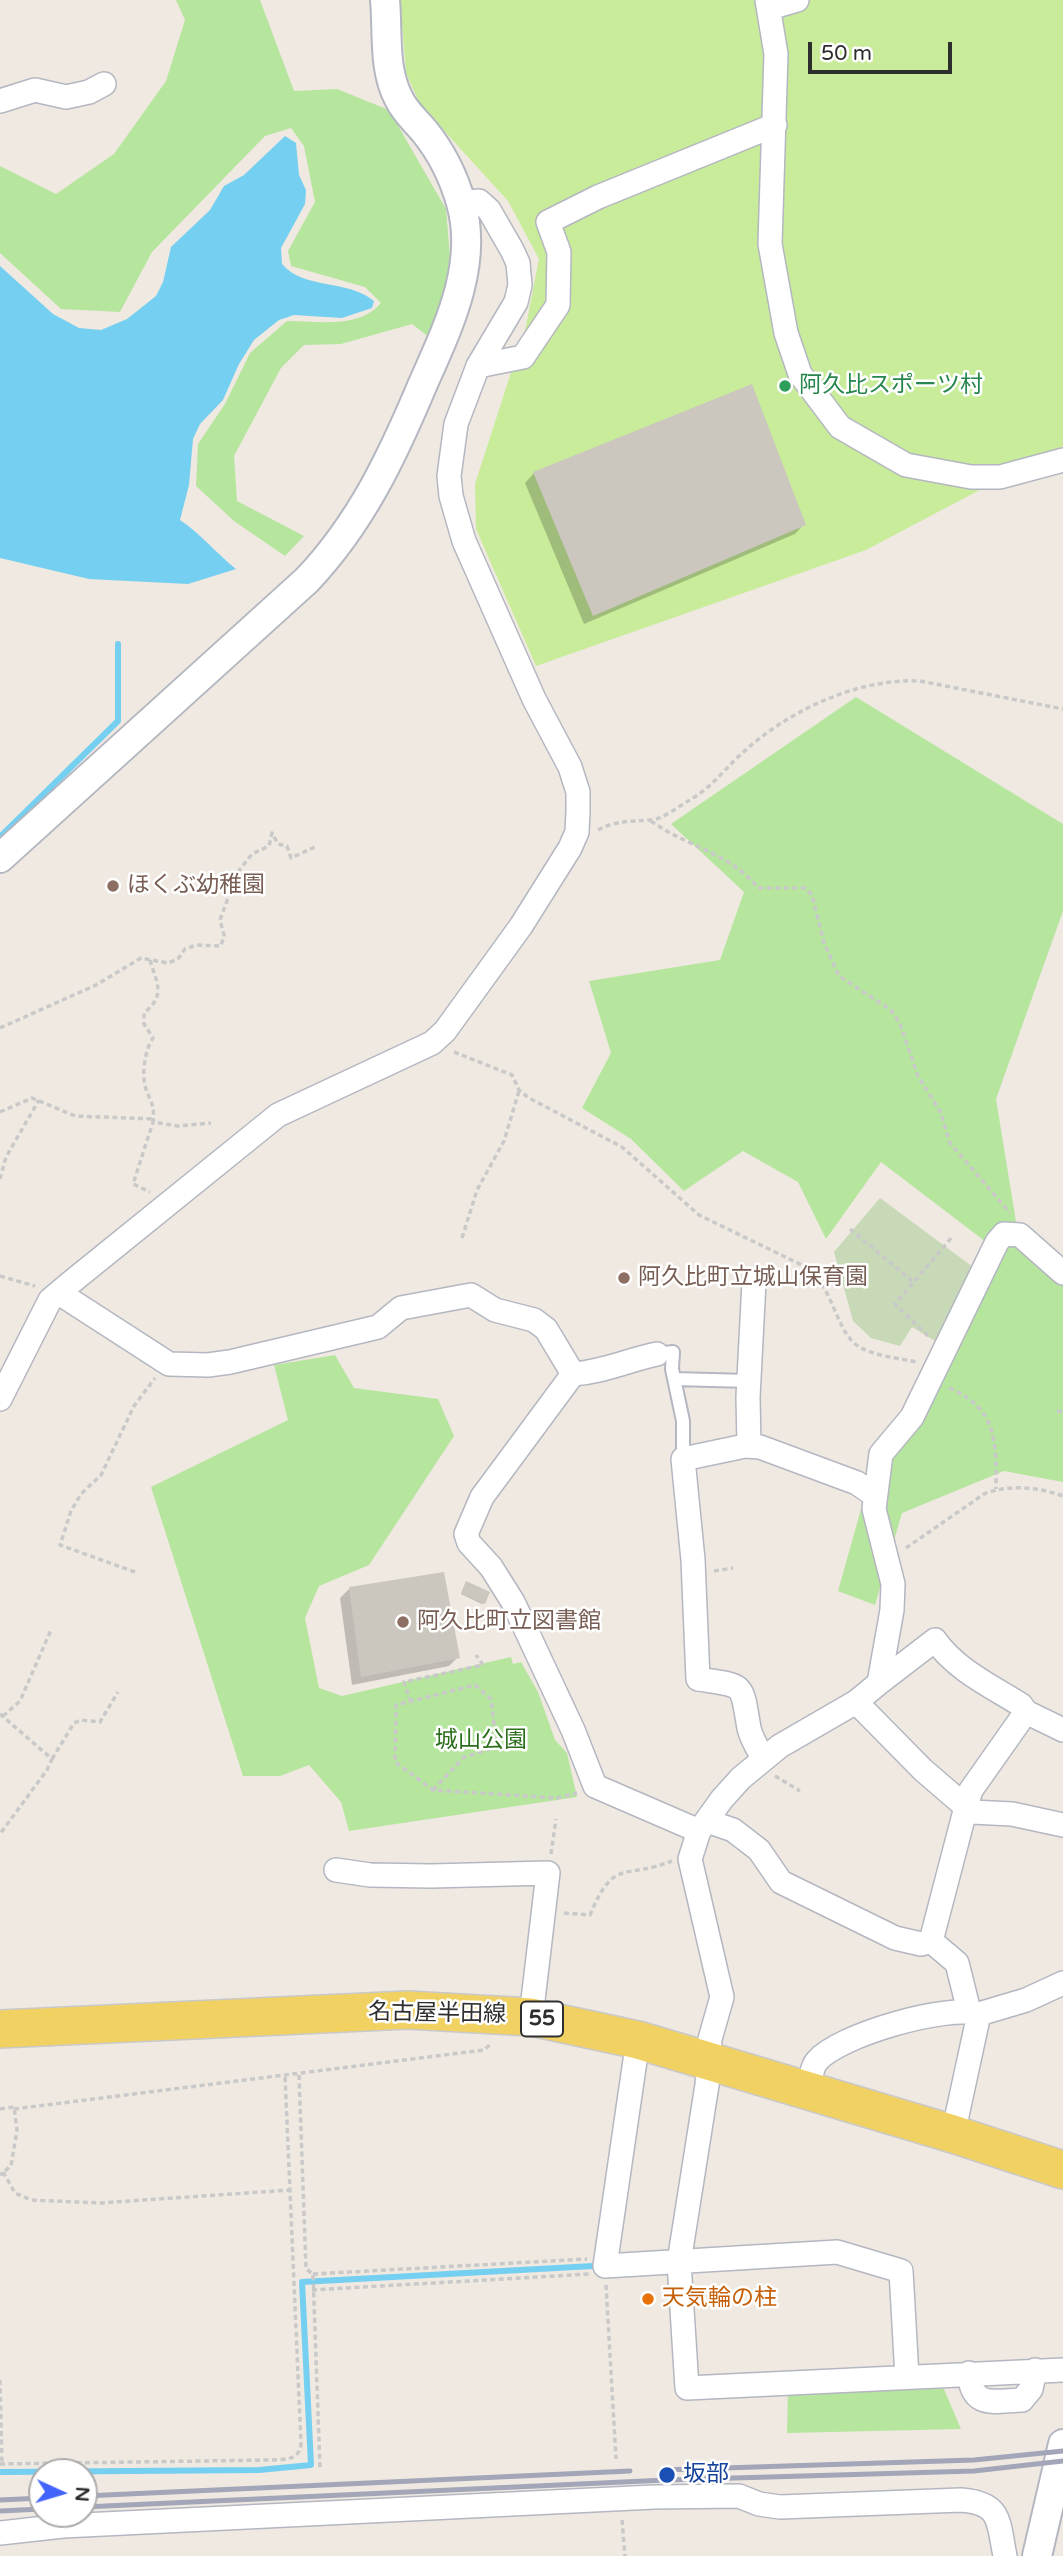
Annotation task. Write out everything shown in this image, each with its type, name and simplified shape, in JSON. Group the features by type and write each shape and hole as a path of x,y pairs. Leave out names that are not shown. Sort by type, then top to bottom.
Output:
{"main road":[{"name":"名古屋半田線","path":"0,2029 408,2010 513,2015 638,2040 953,2134 1063,2170"}],"street":[{"path":"0,858 307,580 350,528 389,463 459,295 466,251 461,203 441,155 411,118 393,85 385,0"},
{"path":"797,0 768,4 776,54 770,244 786,333 800,374 820,404 840,427 906,465 971,477 1000,477 1063,460"},
{"path":"0,101 35,90 66,97 89,92 104,84"},
{"path":"478,366 523,357 558,305 559,253 548,222 598,197 775,125"},
{"path":"0,1399 57,1295 168,1203 278,1115 432,1043 445,1031 521,926 576,836 578,792 569,767 534,699 470,553 457,522 451,496 449,476 456,424 478,366 516,302 520,285 519,263 489,210 479,201 461,203"},
{"path":"879,1683 892,1610 892,1584 877,1528 874,1495 881,1454 912,1417 939,1376 946,1345 997,1242 1004,1234 1020,1235 1063,1273"},
{"path":"749,1446 754,1282"},
{"path":"57,1295 169,1364 230,1362 378,1327 401,1308 471,1295 495,1310 534,1321 546,1329 573,1374"},
{"path":"573,1374 599,1373 625,1361 657,1353"},
{"path":"573,1374 482,1497 466,1534 469,1543 491,1567 513,1602 573,1730 595,1786 703,1826 733,1830 759,1850 781,1882 895,1938 920,1944 931,1941"},
{"path":"760,1761 749,1731 746,1700 741,1690 731,1685 698,1679 693,1560 682,1459 749,1446 781,1452 857,1483 874,1495"},
{"path":"1063,1730 1026,1712 1021,1704 973,1675 944,1653 936,1640 856,1702 760,1761 722,1799 703,1826 691,1853 722,1997 709,2039 679,2262 687,2388 1063,2370"},
{"path":"856,1702 923,1770 972,1812 1012,1814 1063,1825"},
{"path":"931,1941 971,1790 1026,1712"},
{"path":"336,1870 369,1875 431,1876 548,1873 541,1912 513,2015"},
{"path":"931,1941 957,1963 974,2013 953,2134"},
{"path":"808,2092 816,2062 846,2039 926,2017 974,2013 1063,1983"},
{"path":"638,2040 605,2266 837,2252 901,2271 907,2377"},
{"path":"1037,2556 1063,2444"},
{"path":"0,2533 64,2526 620,2498 732,2496 780,2507 972,2501 990,2507 997,2515 1004,2556"}],"lane":[{"path":"657,1353 673,1353 674,1379 682,1414 682,1459"},
{"path":"674,1379 749,1381"}],"path":[{"path":"651,821 716,783 739,756 792,718 866,686 896,680 920,681 1063,709"},
{"path":"576,836 585,837 619,820 651,821 748,874 758,888 805,888 812,895 824,943 839,976 891,1010 900,1024 918,1076 940,1111 950,1143 1018,1220"},
{"path":"0,1028 96,985 141,958 168,964 178,960 185,949 196,945 221,946 224,935 220,920 237,873 252,854 268,846 272,833 278,844 287,846 291,858 315,847"},
{"path":"150,960 159,990 156,1003 144,1013 144,1024 153,1038 147,1046 145,1087 155,1106 153,1122 133,1184 165,1198 168,1203"},
{"path":"432,1043 512,1075 519,1090 622,1147 699,1214 810,1269 824,1283 855,1343 869,1351 939,1376 971,1399 990,1424 996,1489"},
{"path":"462,1238 477,1190 504,1141 519,1090"},
{"path":"0,1112 25,1100 39,1100 75,1116 178,1126 211,1123"},
{"path":"0,1179 6,1157 39,1100"},
{"path":"850,1229 912,1281"},
{"path":"946,1345 925,1334 913,1319 895,1304 951,1237"},
{"path":"0,1276 57,1295"},
{"path":"135,1572 60,1545 71,1511 81,1494 101,1475 134,1406 169,1364"},
{"path":"1057,1411 1063,1412"},
{"path":"886,1558 920,1542 975,1500 996,1489 1033,1489 1063,1496"},
{"path":"51,1630 20,1701 1,1715 52,1759"},
{"path":"411,1702 404,1682 483,1665 476,1655"},
{"path":"433,1790 464,1757 496,1747 491,1699 475,1685 396,1705 394,1762 433,1790 557,1798 595,1786"},
{"path":"0,1834 74,1723 81,1720 100,1722 118,1692"},
{"path":"760,1761 800,1791"},
{"path":"548,1873 556,1819"},
{"path":"541,1912 590,1915 601,1888 612,1877 663,1865 691,1853"},
{"path":"0,2109 484,2050 491,2045 495,2035 513,2015"},
{"path":"299,2074 306,2269 313,2274 605,2266"},
{"path":"0,2380 1,2464 271,2460 298,2455 301,2444 285,2076"},
{"path":"14,2109 15,2152 11,2166 1,2174 15,2193 31,2200 100,2203 289,2190"},
{"path":"312,2290 605,2266"},
{"path":"605,2266 616,2459"},
{"path":"313,2274 320,2468"},
{"path":"620,2498 625,2556"}],"green space":[{"path":"176,0 260,0 294,91 337,89 389,110 446,209 451,269 430,338 412,324 341,344 304,345 281,368 234,456 237,501 304,536 285,556 234,521 196,486 198,444 225,404 250,353 287,321 350,320 362,317 381,303 365,287 291,266 288,251 315,202 304,146 291,128 265,136 152,252 120,312 61,309 0,253 0,166 56,194 114,154 166,81 185,20"},
{"name":"阿久比スポーツ村","path":"400,0 1063,0 1063,446 866,550 536,666 476,529 475,484 526,326 539,259 508,201 420,104 406,73"},
{"path":"856,697 1063,824 1063,911 996,1099 1019,1240 1063,1277 1063,1482 1004,1471 902,1513 875,1605 838,1591 863,1502 895,1454 990,1245 881,1162 826,1239 798,1182 743,1151 684,1191 631,1139 582,1108 611,1053 589,981 720,960 744,892 671,824"},
{"path":"880,1198 977,1270 940,1344 912,1327 900,1346 871,1338 853,1321 834,1252"},
{"name":"城山公園","path":"335,1355 354,1388 438,1399 454,1436 369,1565 319,1586 305,1618 319,1688 342,1696 511,1657 513,1664 521,1662 538,1692 555,1740 567,1753 577,1797 349,1831 341,1802 309,1765 280,1776 243,1776 151,1487 288,1420 274,1365"},
{"path":"943,2387 961,2429 787,2433 788,2391"}],"water":[{"path":"285,136 296,143 299,175 306,190 305,204 281,248 282,264 302,278 352,290 374,301 372,308 342,318 294,315 279,320 254,340 239,364 223,400 200,424 193,439 189,485 180,520 236,569 188,584 89,579 0,558 0,266 53,314 79,328 101,330 127,319 156,296 163,282 171,247 210,210 224,186 244,175"}],"building":[{"path":"752,384 806,525 593,616 533,472"},
{"name":"阿久比町立図書館","path":"444,1572 460,1658 361,1677 349,1587"},
{"path":"466,1581 490,1592 485,1604 461,1593"}],"waterway":[{"path":"0,837 118,721 118,644"},
{"path":"0,2472 259,2470 311,2465 302,2282 593,2266"}],"railway":[{"path":"661,2470 974,2460 1063,2451"},
{"path":"98,2506 666,2480 974,2471 1063,2461"},
{"path":"98,2495 630,2471"},
{"path":"0,2500 28,2499"},
{"path":"0,2511 28,2510"}],"place":[{"name":"阿久比スポーツ村","path":"785,386"},
{"name":"ほくぶ幼稚園","path":"113,886"},
{"name":"阿久比町立城山保育園","path":"624,1278"},
{"name":"阿久比町立図書館","path":"403,1622"},
{"name":"天気輪の柱","path":"648,2299"},
{"name":"坂部","path":"667,2475"}]}
